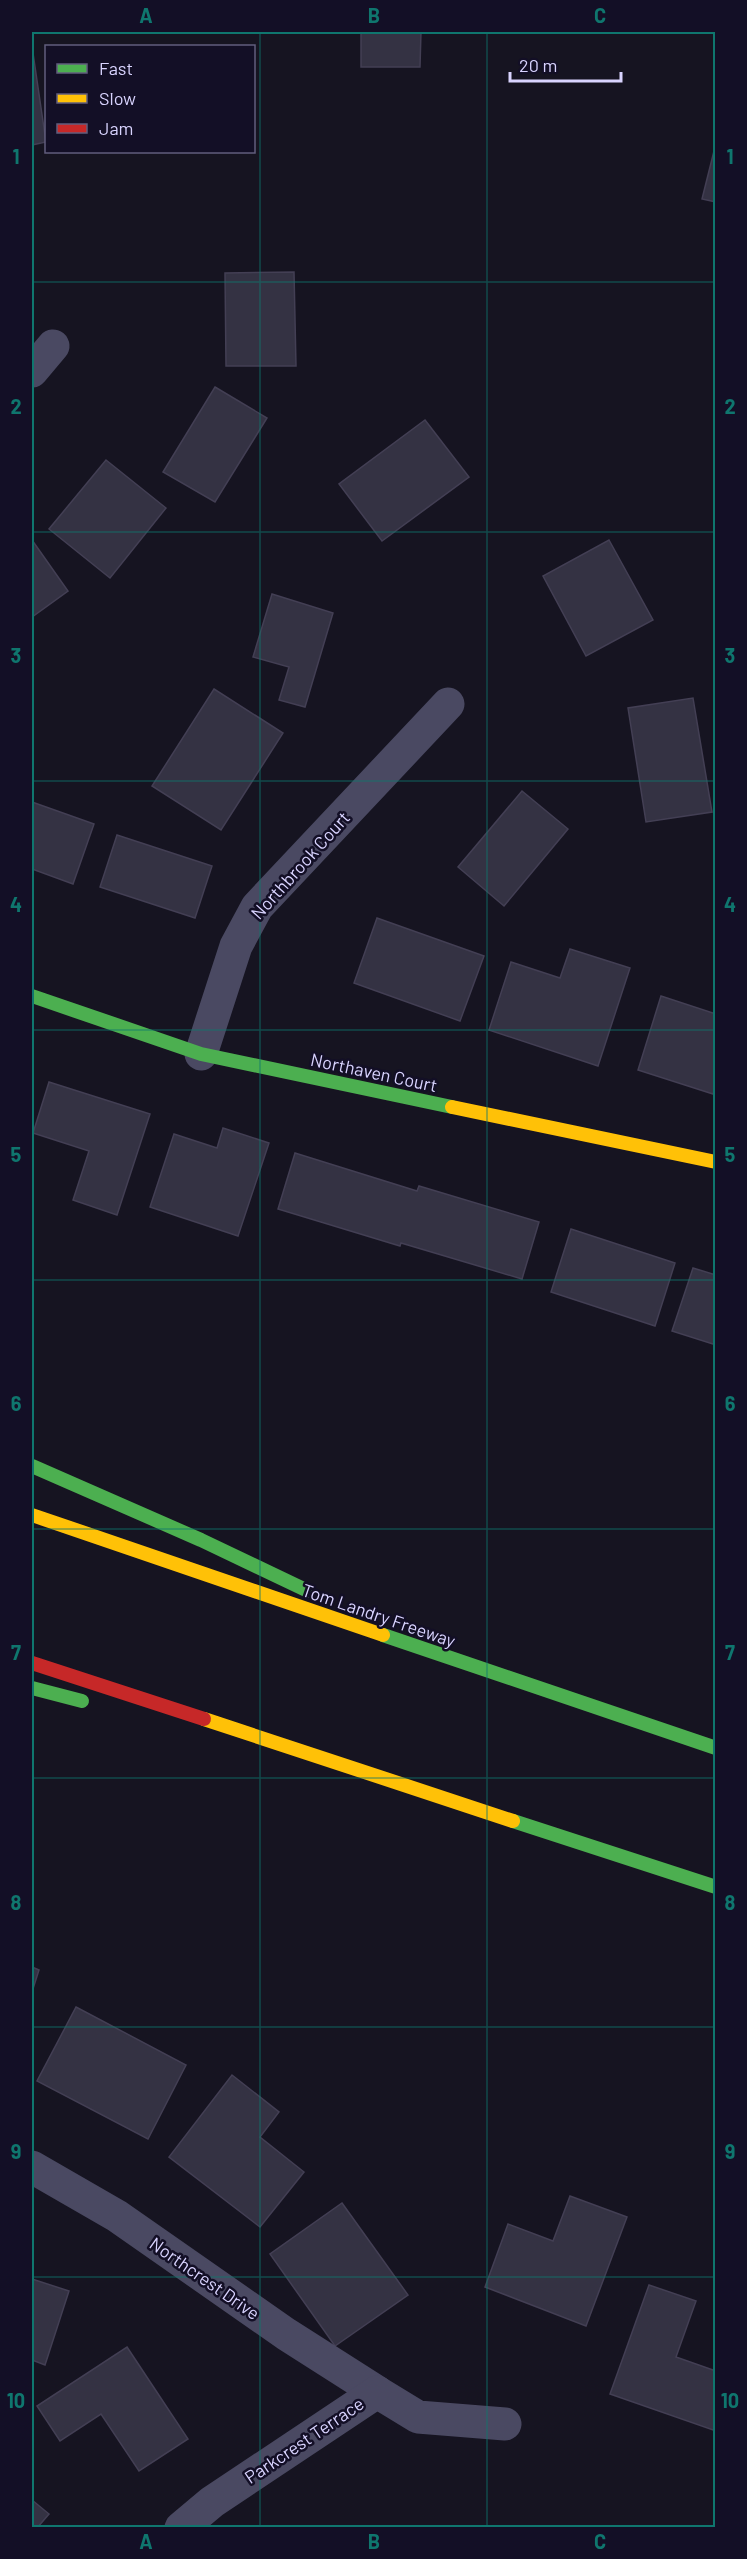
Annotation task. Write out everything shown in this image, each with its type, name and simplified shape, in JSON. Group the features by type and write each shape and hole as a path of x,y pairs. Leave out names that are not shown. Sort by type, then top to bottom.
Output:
{"main road":[{"name":"Northaven Court","path":"32,996 201,1054 716,1162"},
{"path":"32,1466 201,1540 318,1595"},
{"name":"Tom Landry Freeway","path":"32,1515 716,1748"},
{"path":"339,1605 456,1661"},
{"path":"32,1664 716,1887"},
{"path":"32,1688 91,1704"},
{"path":"276,1758 656,1868"}],"street":[{"path":"32,371 53,346"},
{"name":"Northbrook Court","path":"201,1054 236,946 257,908 448,704"},
{"name":"Northcrest Drive","path":"32,2167 117,2216 286,2334 377,2392"},
{"name":"Parkcrest Terrace","path":"181,2528 212,2502 377,2392 418,2417 505,2424"}],"building":[{"path":"361,32 421,32 420,67 361,67"},
{"path":"32,54 45,142 32,145"},
{"path":"716,143 716,202 702,199"},
{"path":"294,272 296,366 226,366 225,273"},
{"path":"215,387 267,418 215,502 163,472"},
{"path":"425,420 469,477 382,541 339,484"},
{"path":"106,460 166,508 110,578 49,529"},
{"path":"32,540 68,591 32,617"},
{"path":"609,540 653,620 586,656 543,576"},
{"path":"272,594 333,613 305,707 279,700 289,667 253,657"},
{"path":"214,689 283,733 221,830 152,786"},
{"path":"693,698 712,812 646,822 628,708"},
{"path":"522,791 568,829 504,906 458,867"},
{"path":"32,802 94,824 73,884 32,869"},
{"path":"117,835 212,866 195,918 100,887"},
{"path":"377,918 484,956 460,1021 354,983"},
{"path":"570,949 630,968 598,1066 489,1030 511,962 560,978"},
{"path":"661,996 716,1014 716,1086 713,1094 638,1070"},
{"path":"49,1082 150,1114 117,1215 73,1200 89,1151 33,1133"},
{"path":"223,1128 269,1143 238,1236 150,1207 174,1134 217,1148"},
{"path":"295,1153 417,1191 419,1186 539,1222 522,1279 401,1243 400,1246 278,1209"},
{"path":"571,1229 675,1263 655,1326 551,1292"},
{"path":"693,1268 716,1275 716,1345 672,1331"},
{"path":"32,1967 39,1970 32,1992"},
{"path":"76,2007 186,2065 148,2139 37,2081"},
{"path":"232,2075 279,2112 260,2137 304,2172 260,2227 169,2157"},
{"path":"570,2196 627,2217 586,2326 485,2287 508,2224 553,2241"},
{"path":"342,2203 408,2295 335,2346 270,2254"},
{"path":"32,2279 69,2291 45,2365 32,2360"},
{"path":"649,2285 696,2301 676,2357 716,2371 716,2431 610,2394"},
{"path":"127,2347 188,2439 139,2471 101,2414 60,2441 37,2406"},
{"path":"32,2500 49,2514 37,2528 32,2528"}],"traffic: fast":[{"path":"32,996 201,1054 452,1107"},
{"path":"32,1466 201,1540 308,1591"},
{"path":"383,1635 716,1748"},
{"path":"32,1688 82,1701"},
{"path":"513,1821 716,1887"}],"traffic: slow":[{"path":"452,1107 716,1162"},
{"path":"32,1515 383,1635"},
{"path":"204,1719 513,1821"}],"traffic: jam":[{"path":"32,1663 204,1719"}]}
